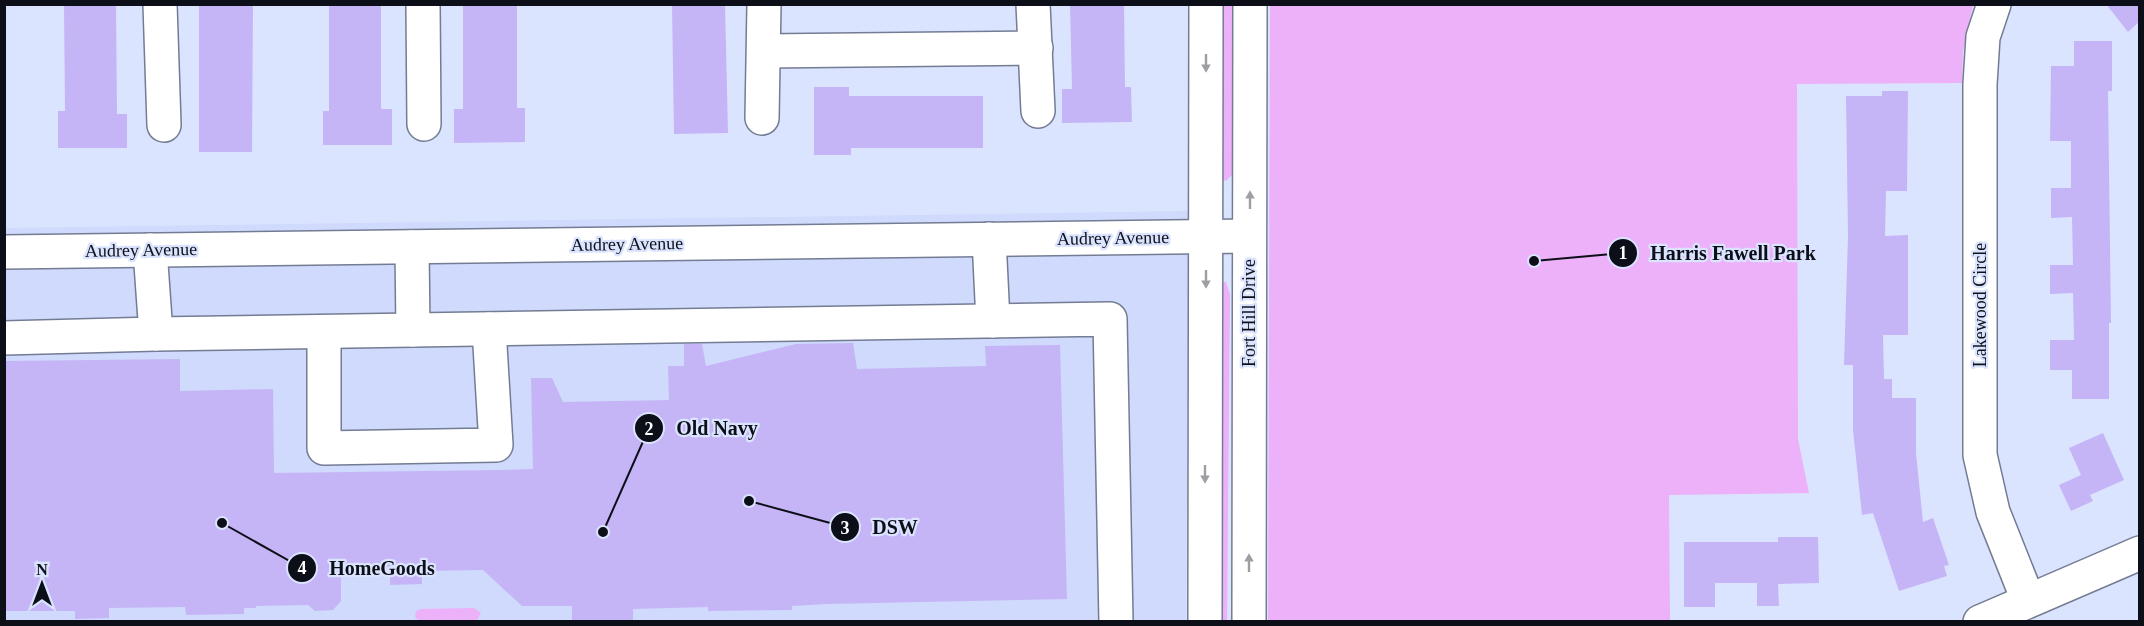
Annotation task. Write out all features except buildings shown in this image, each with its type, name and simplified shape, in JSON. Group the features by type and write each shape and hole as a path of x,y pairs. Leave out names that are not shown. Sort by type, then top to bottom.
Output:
{"street":[{"path":"160,4 164,125"},
{"path":"423,4 424,124"},
{"path":"762,118 764,4"},
{"path":"1033,4 1038,111"},
{"path":"1205,621 1206,4"},
{"name":"Fort Hill Drive","path":"1249,621 1250,4"},
{"name":"Lakewood Circle","path":"1994,4 1983,37 1980,84 1980,455 1993,512 2028,600"},
{"path":"764,51 1036,48"},
{"name":"Audrey Avenue","path":"4,252 1250,236"},
{"path":"988,239 993,321"},
{"path":"412,247 413,330"},
{"path":"150,250 156,334"},
{"path":"4,338 1110,319 1116,621"},
{"path":"324,332 324,448 496,445 489,329"},
{"path":"1980,621 2139,554"}],"shaded area":[{"path":"1219,5 1233,5 1233,174 1226,181 1221,179"},
{"path":"1270,5 1973,5 1963,51 1962,83 1797,84 1798,439 1809,493 1669,495 1670,621 1268,621"},
{"path":"1189,211 1186,621 5,621 4,228"},
{"path":"1220,282 1226,282 1230,294 1227,621 1216,621"},
{"path":"474,608 481,613 477,620 419,621 415,617 416,611 421,609"}],"place":[{"name":"Harris Fawell Park","path":"1534,261"},
{"name":"DSW","path":"749,501"},
{"name":"HomeGoods","path":"222,523"},
{"name":"Old Navy","path":"603,532"}]}
